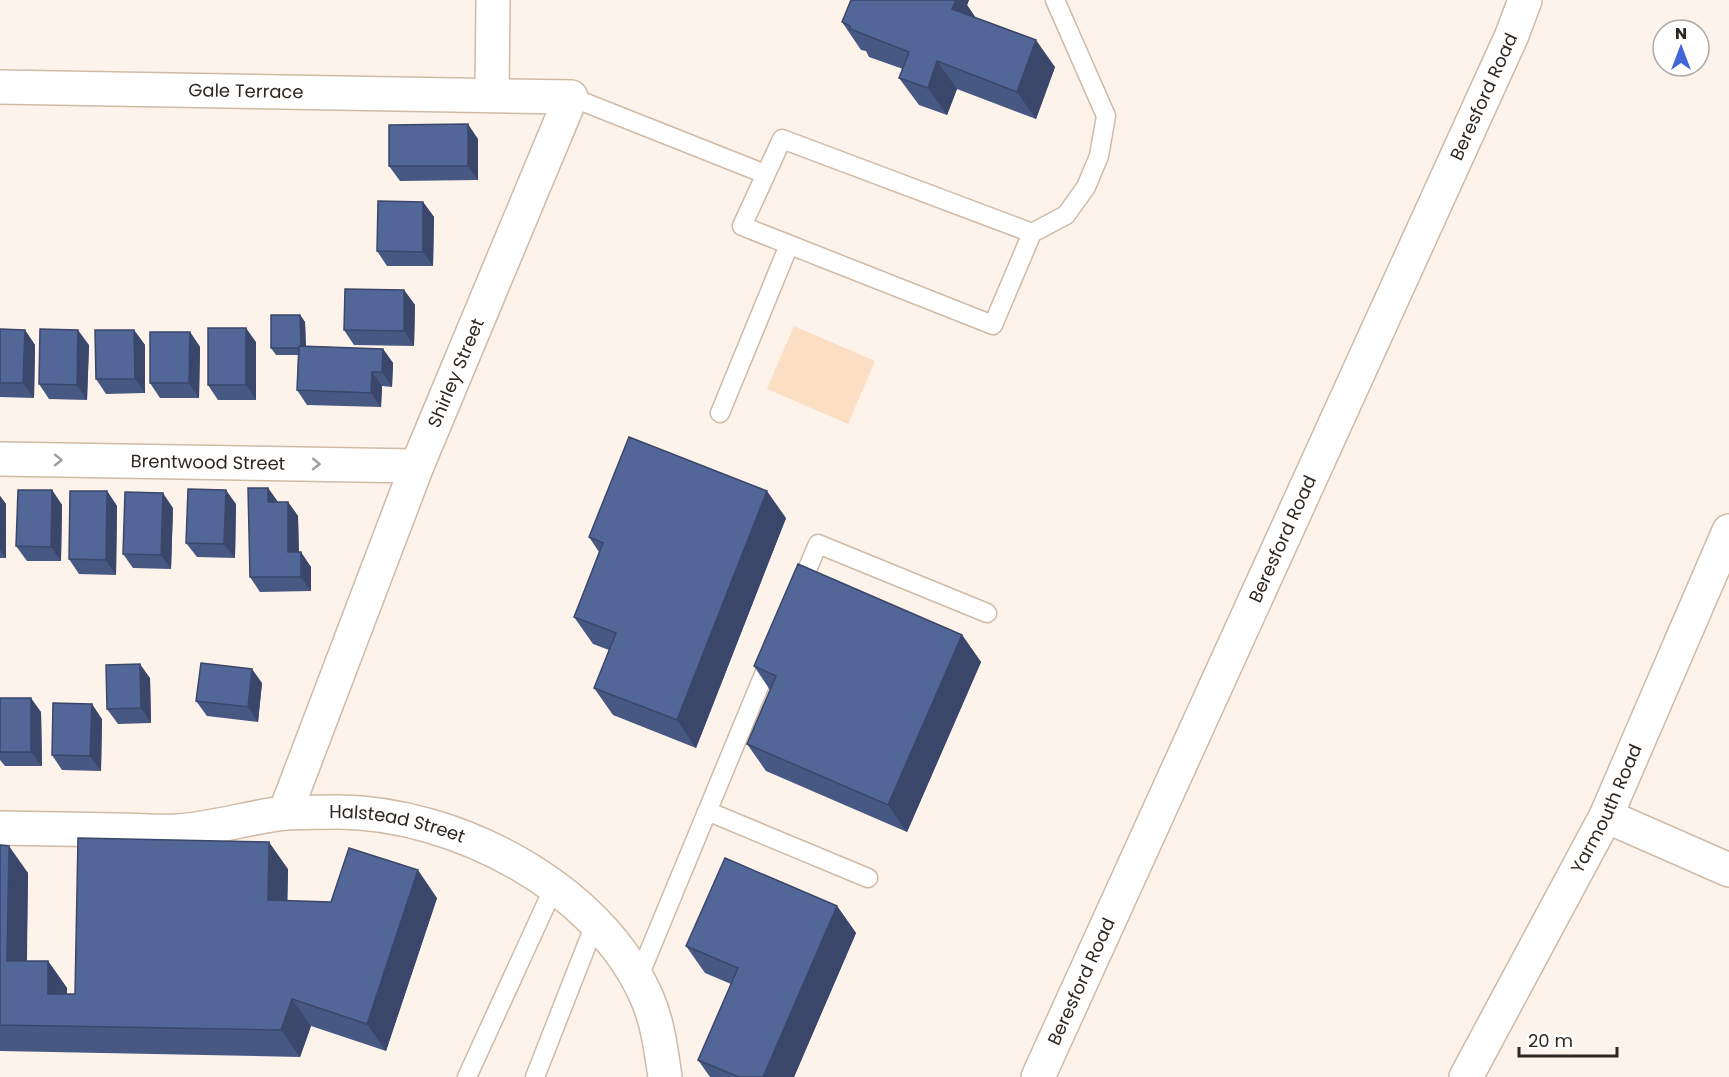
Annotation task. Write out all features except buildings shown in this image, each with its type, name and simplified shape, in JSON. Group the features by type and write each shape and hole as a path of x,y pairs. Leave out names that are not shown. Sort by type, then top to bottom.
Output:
{"street":[{"path":"493,0 492,94 571,97"},
{"name":"Beresford Road","path":"1038,1077 1512,35 1525,0"},
{"name":"Gale Terrace","path":"0,87 492,94"},
{"name":"Shirley Street","path":"285,813 417,466 571,97"},
{"name":"Brentwood Street","path":"0,459 417,466"},
{"name":"Yarmouth Road","path":"1466,1077 1606,816 1729,531"},
{"name":"Halstead Street","path":"0,828 177,831 285,813 342,812 397,818 455,833 504,855 554,887 580,908 608,937 646,997 658,1028 665,1077"},
{"path":"1606,816 1729,870"}],"lane":[{"path":"1032,233 782,139 742,226 993,325 1032,233 1066,215 1086,187 1099,156 1106,116 1055,0"},
{"path":"571,97 765,174"},
{"path":"720,413 789,245"},
{"path":"791,608 818,544 987,613"},
{"path":"637,981 778,640"},
{"path":"707,811 868,878"},
{"path":"467,1077 554,887"},
{"path":"535,1077 595,924"}],"shaded area":[{"path":"794,326 875,361 848,424 767,389"}]}
